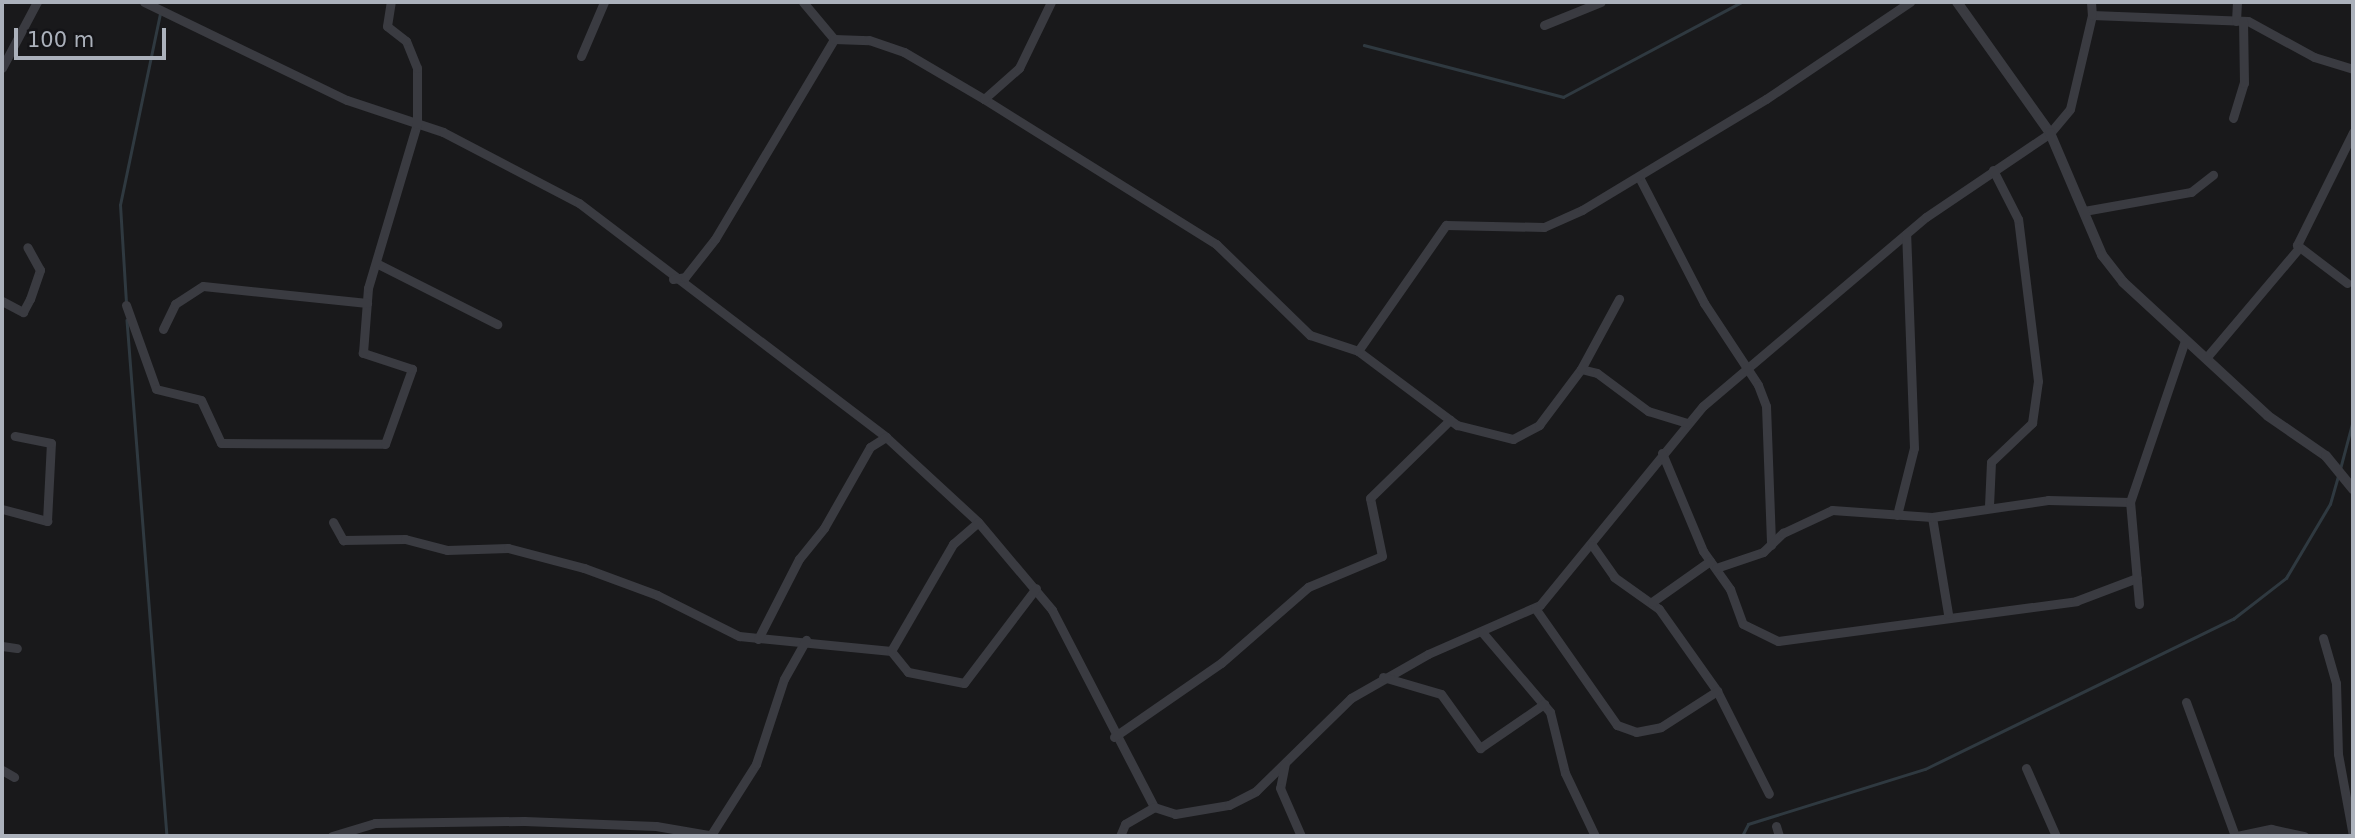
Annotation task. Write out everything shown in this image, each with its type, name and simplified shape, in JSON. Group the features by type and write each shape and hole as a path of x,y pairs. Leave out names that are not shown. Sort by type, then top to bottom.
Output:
{"street":[{"path":"2,68 5,54 37,2"},
{"path":"144,2 347,100 417,124 579,203 689,292 886,437 978,522 1036,588 1093,683 1114,737 1154,807 1175,814 1229,805 1256,791 1327,716 1383,677 1535,608 1592,545 1687,423 1906,234 1993,170 2050,133 2070,109 2092,15 2091,2"},
{"path":"126,305 156,388 201,400 220,443 339,448 385,444 412,369 363,352 367,303 417,124 417,68 406,41 387,26 391,2"},
{"path":"581,56 604,2"},
{"path":"803,2 834,39 869,40 904,52 1216,244 1310,335 1357,351 1450,420 1488,437 1513,439 1539,425 1581,369 1619,299"},
{"path":"984,99 1019,68 1051,2"},
{"path":"1545,25 1601,2"},
{"path":"1357,351 1446,225 1544,228 1639,177 1910,2"},
{"path":"1957,2 2050,133 2084,211 2123,282 2268,416 2326,456 2353,489"},
{"path":"2234,118 2244,83 2237,2"},
{"path":"2092,15 2239,21 2353,69"},
{"path":"673,279 685,277 715,239 834,39"},
{"path":"2206,358 2298,249 2353,132"},
{"path":"1989,506 1991,463 2032,423 2038,381 2018,219 1993,170"},
{"path":"2084,211 2191,192 2213,175"},
{"path":"1639,177 1704,303 1750,366 1766,407 1771,544"},
{"path":"1897,515 1914,448 1906,234"},
{"path":"2,301 23,312 30,299 40,270 27,247"},
{"path":"2298,249 2347,283"},
{"path":"376,263 497,324"},
{"path":"685,277 689,292"},
{"path":"163,329 175,304 203,286 367,303"},
{"path":"2139,604 2130,502 2185,340"},
{"path":"1581,369 1597,373 1648,411 1687,423"},
{"path":"1114,737 1221,663 1308,587 1382,556 1370,498 1450,420"},
{"path":"2,509 47,521 51,443 15,436"},
{"path":"758,639 799,559 815,543 870,447 886,437"},
{"path":"1662,453 1713,565 1748,630 1778,641 1948,614 2076,601 2137,578"},
{"path":"1652,602 1713,565 1771,544 1832,510 1932,517 1989,506 2130,502"},
{"path":"1932,517 1948,614"},
{"path":"333,522 343,540 405,539 447,550 508,548 584,568 657,595 726,632 758,639 806,640 891,650 908,672 964,683 1036,588"},
{"path":"891,650 953,544 978,522"},
{"path":"1592,545 1614,577 1652,602 1717,691 1769,794"},
{"path":"1535,608 1617,725 1636,732 1661,727 1717,691"},
{"path":"1482,632 1544,704 1555,723 1565,773 1595,836"},
{"path":"2323,638 2336,683 2338,754 2353,836"},
{"path":"331,836 375,823 524,821 656,825 712,836 756,764 784,679 806,640"},
{"path":"2,646 17,648"},
{"path":"1383,677 1441,694 1480,748 1544,704"},
{"path":"2186,702 2236,836 2271,829 2304,836"},
{"path":"1287,758 1280,788 1301,836"},
{"path":"2026,768 2056,836"},
{"path":"2,770 14,777"},
{"path":"1120,836 1125,824 1154,807"},
{"path":"1776,826 1779,836"}],"waterway":[{"path":"1364,45 1563,97 1742,2"},
{"path":"126,303 120,205 160,13"},
{"path":"127,320 167,836"},
{"path":"2340,469 2353,420"},
{"path":"1742,836 1748,824 1925,769 2233,619 2286,578 2330,504 2338,476"}]}
